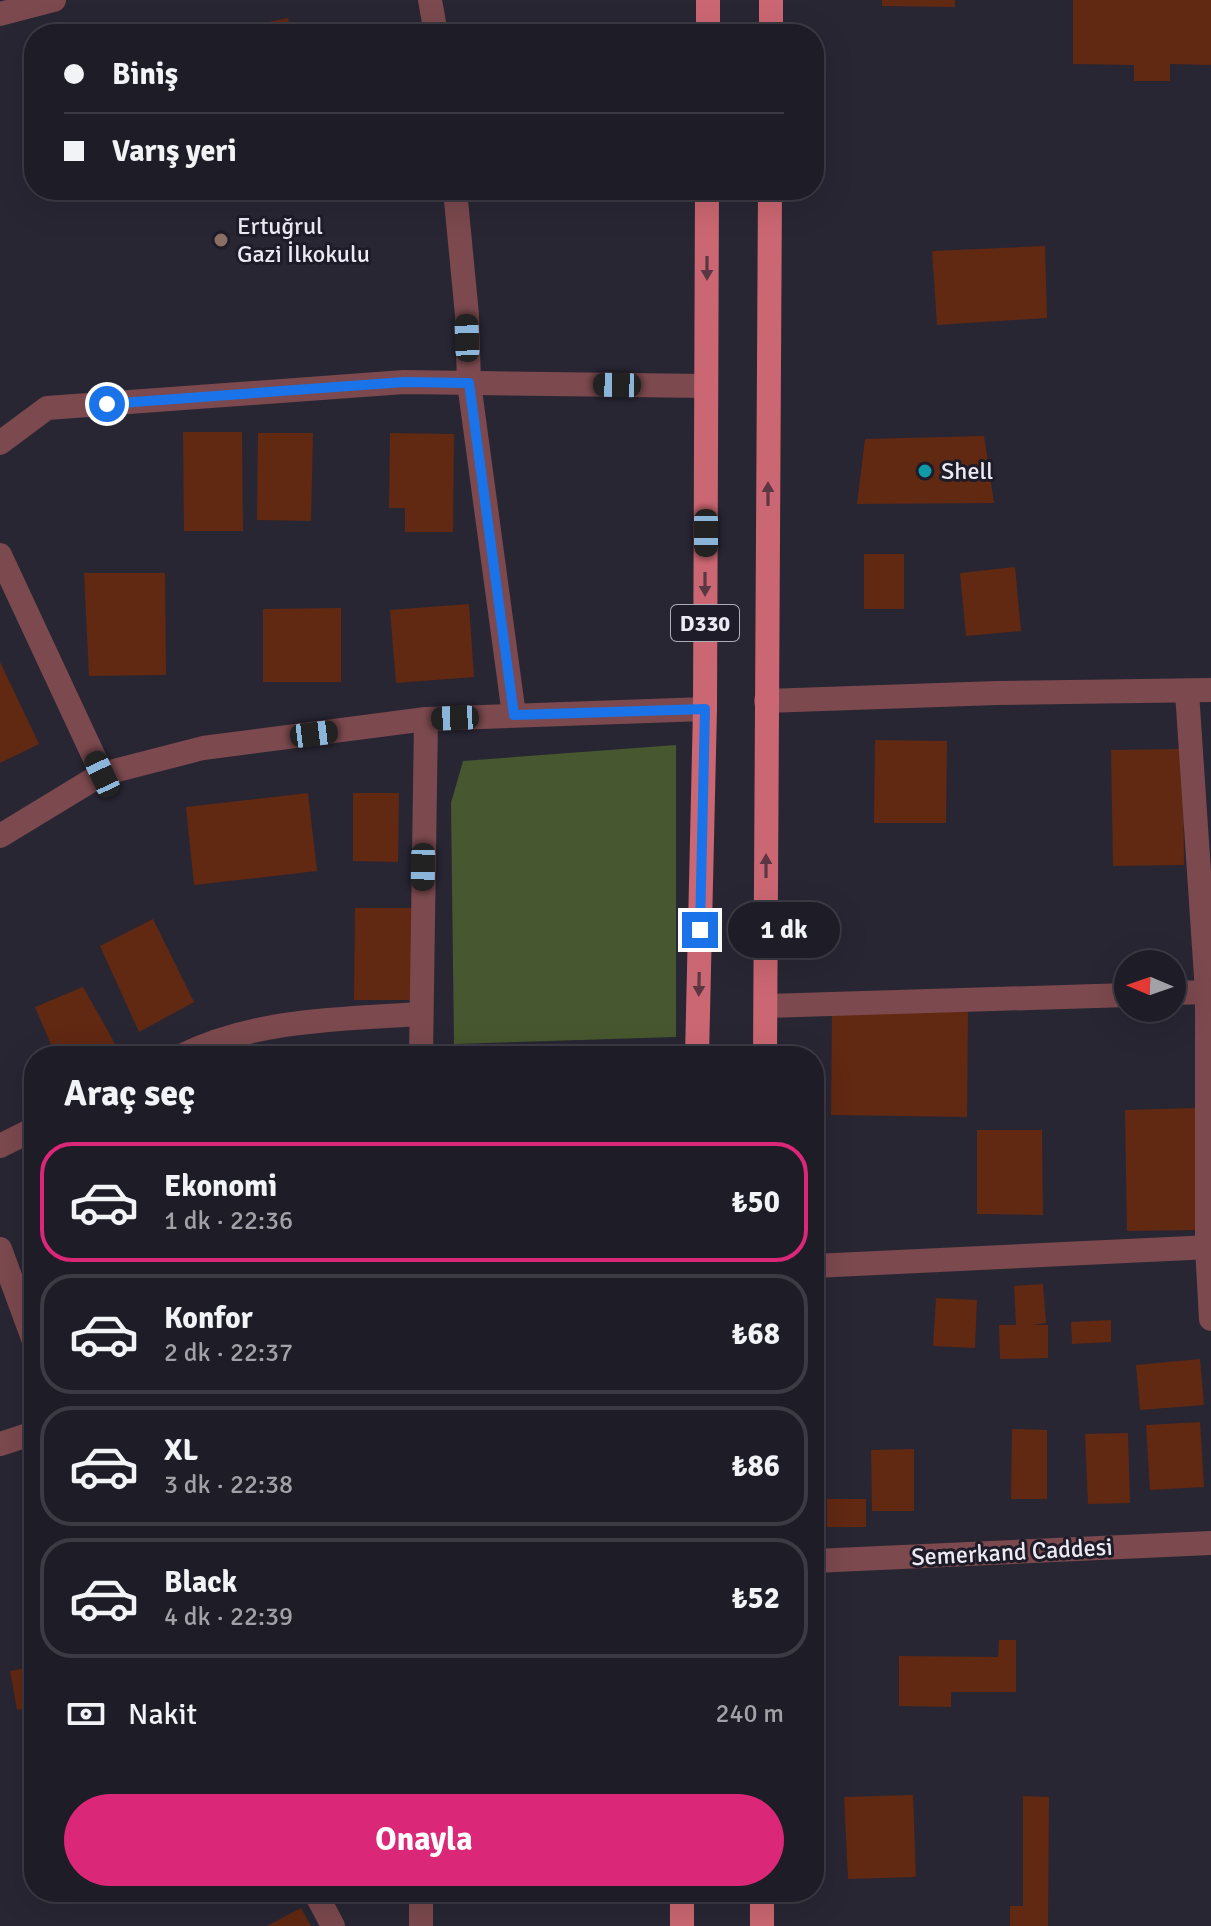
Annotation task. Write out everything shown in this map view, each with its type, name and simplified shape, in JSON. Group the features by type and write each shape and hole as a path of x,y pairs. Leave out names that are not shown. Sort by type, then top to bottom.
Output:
{"main road":[{"path":"708,0 708,24"},
{"path":"771,0 771,24"},
{"name":"D330","path":"697,1046 705,709 707,200"},
{"name":"D330","path":"765,1046 770,200"},
{"path":"682,1902 682,1926"},
{"path":"762,1902 762,1926"}],"street":[{"path":"0,14 54,0"},
{"path":"430,0 434,24"},
{"path":"456,200 467,315 469,383 514,715"},
{"path":"0,443 47,408 404,382 706,386"},
{"path":"0,555 102,774"},
{"path":"766,701 997,693 1199,691 1209,992 1211,1319"},
{"path":"0,836 102,774 203,748 426,719 705,709"},
{"path":"421,1046 426,719"},
{"path":"1186,993 1209,992"},
{"path":"766,1006 1114,995"},
{"path":"200,1046 299,1022 421,1014"},
{"path":"0,1146 24,1134"},
{"path":"824,1266 1209,1247"},
{"path":"0,1249 24,1314"},
{"path":"0,1444 24,1436"},
{"name":"Semerkand Caddesi","path":"824,1561 1211,1543"},
{"path":"320,1902 333,1926"},
{"path":"421,1902 421,1926"}],"green space":[{"path":"676,745 676,1037 454,1044 451,803 463,761"}],"building":[{"path":"882,0 955,0 955,7 882,6"},
{"path":"1073,0 1211,0 1211,65 1170,64 1170,81 1134,81 1134,65 1073,64"},
{"path":"288,18 289,24 259,24"},
{"path":"1045,246 1047,318 937,325 932,251"},
{"path":"183,432 242,432 243,531 184,531"},
{"path":"258,433 313,433 311,521 257,520"},
{"path":"390,433 454,434 453,532 405,532 405,508 389,508"},
{"name":"Shell","path":"984,436 994,503 857,504 865,439"},
{"path":"864,554 904,554 904,609 864,609"},
{"path":"1015,567 1021,631 966,636 960,573"},
{"path":"84,573 165,573 166,675 89,676"},
{"path":"469,604 474,677 396,683 390,610"},
{"path":"341,608 341,682 263,682 263,609"},
{"path":"0,662 39,744 0,763"},
{"path":"875,740 947,741 946,823 874,823"},
{"path":"1183,749 1184,865 1113,866 1111,750"},
{"path":"308,793 317,871 194,885 186,807"},
{"path":"353,793 399,793 398,862 353,861"},
{"path":"355,908 412,908 412,1000 354,1000"},
{"path":"153,919 194,1002 139,1032 100,946"},
{"path":"83,987 116,1046 52,1046 35,1007"},
{"path":"832,1009 968,1011 967,1117 831,1115"},
{"path":"1195,1108 1198,1230 1127,1231 1125,1110"},
{"path":"977,1130 1042,1130 1043,1215 977,1214"},
{"path":"1043,1284 1046,1323 1032,1325 1048,1325 1048,1358 1000,1359 999,1325 1016,1325 1014,1286"},
{"path":"936,1298 977,1300 975,1348 933,1346"},
{"path":"1111,1320 1111,1342 1072,1344 1071,1322"},
{"path":"1200,1359 1204,1405 1140,1410 1136,1365"},
{"path":"1200,1422 1204,1487 1150,1490 1146,1425"},
{"path":"1012,1429 1047,1430 1047,1499 1011,1499"},
{"path":"1128,1433 1130,1503 1088,1504 1085,1434"},
{"path":"914,1449 914,1511 872,1511 871,1450"},
{"path":"827,1499 866,1499 866,1527 827,1527"},
{"path":"999,1640 1016,1640 1016,1692 951,1692 951,1707 899,1706 899,1656 998,1657"},
{"path":"24,1668 24,1709 17,1710 10,1671"},
{"path":"913,1795 916,1877 848,1879 844,1797"},
{"path":"1023,1796 1049,1797 1048,1926 1010,1926 1010,1906 1023,1906"},
{"path":"301,1908 311,1926 267,1926"}],"place":[{"name":"Ertuğrul Gazi İlkokulu","path":"221,240"},
{"name":"Shell","path":"925,471"}],"route":[{"path":"107,404 404,382 469,383 514,715 705,709 700,930"}]}
